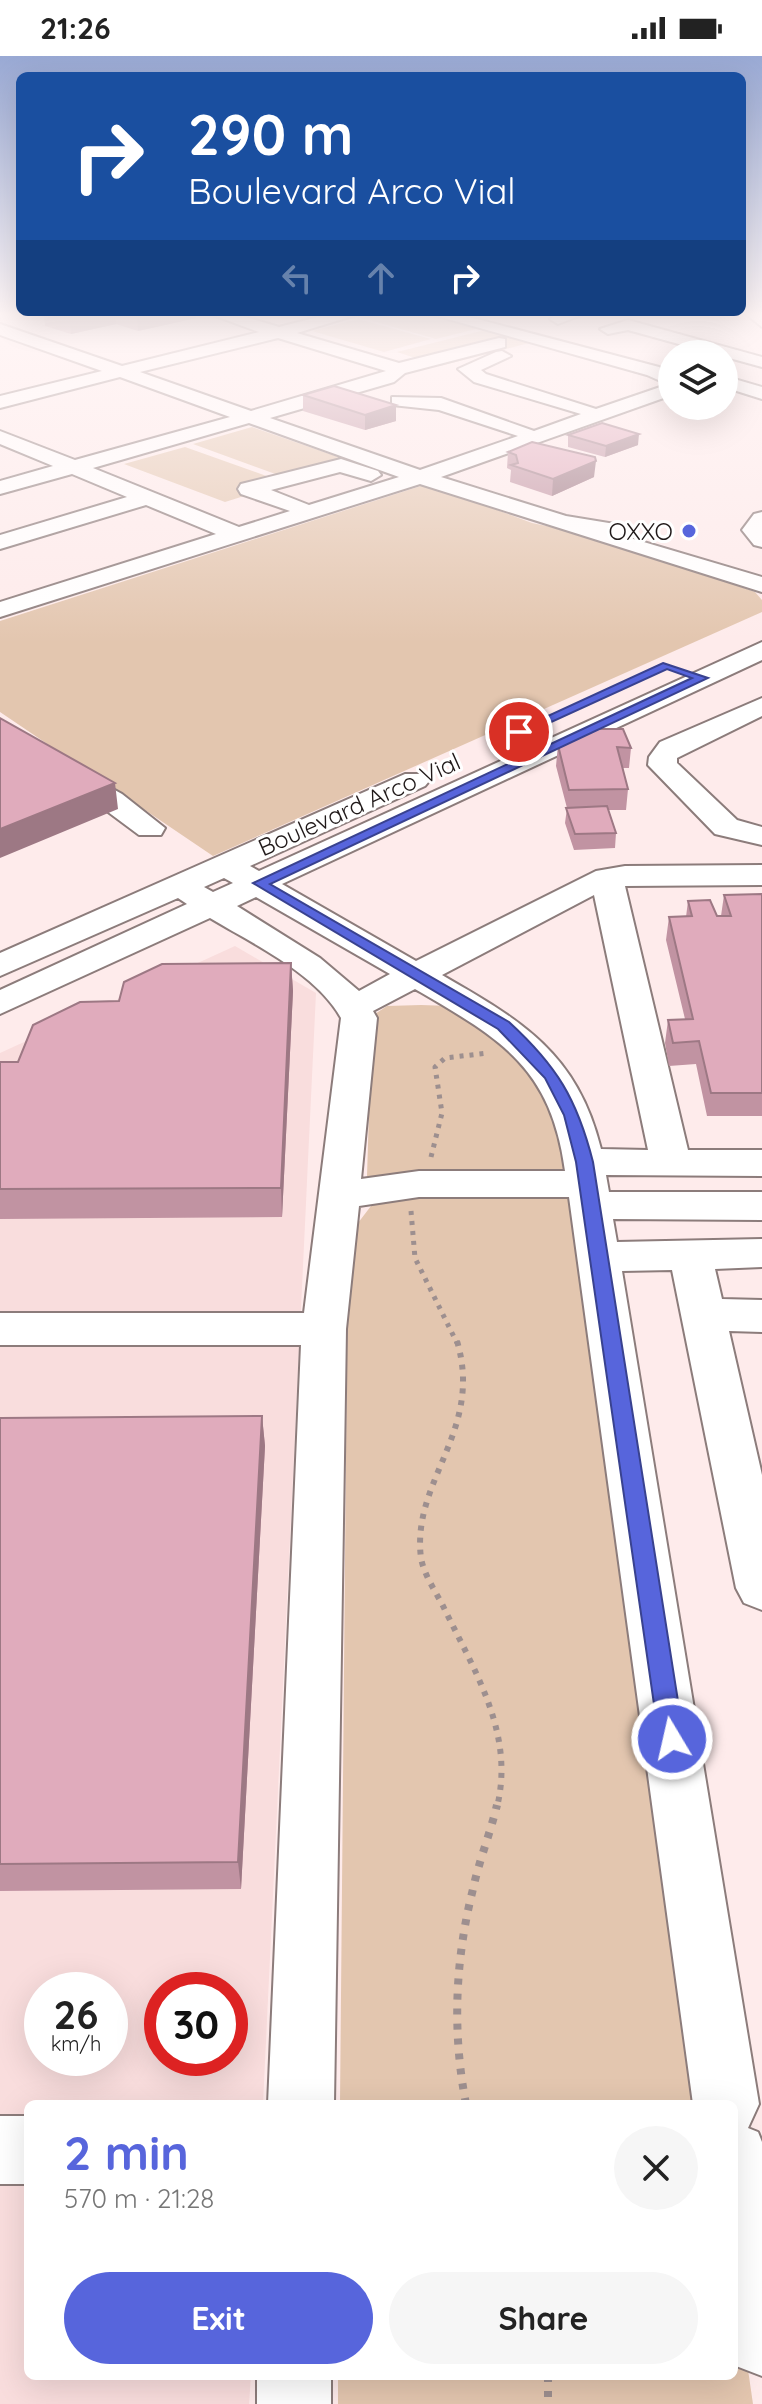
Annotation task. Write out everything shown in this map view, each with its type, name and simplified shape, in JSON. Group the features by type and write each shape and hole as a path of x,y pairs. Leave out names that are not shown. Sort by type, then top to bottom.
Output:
{"street":[{"path":"0,488 226,424"},
{"path":"268,424 544,521 637,545 762,585"},
{"path":"500,424 525,432"},
{"path":"3,440 232,533 383,479 414,475 542,424"},
{"path":"5,602 451,465 555,424"},
{"path":"299,507 249,489 341,465 383,479"},
{"path":"451,465 451,473 457,477 613,530"},
{"path":"414,475 563,522 753,554"},
{"path":"295,476 345,492"},
{"path":"0,542 146,498"},
{"path":"762,519 753,530 753,554 762,585"},
{"name":"Boulevard Arco Vial","path":"0,1003 762,650"},
{"path":"667,665 762,699"},
{"path":"762,706 670,748 663,757 663,765 726,827 762,836"},
{"name":"Boulevard Arco Vial","path":"488,747 570,709"},
{"path":"0,735 111,800 150,828"},
{"name":"Boulevard Arco Vial","path":"0,966 447,765"},
{"path":"225,865 503,1025 533,1052 552,1076 573,1115 588,1184 725,2100"},
{"path":"356,1006 418,976 581,887 607,878 762,875"},
{"path":"607,878 671,1164"},
{"path":"180,886 306,964 356,1006 359,1018 324,1329 301,2100"},
{"path":"588,1184 671,1164 762,1163"},
{"path":"339,1195 419,1184 588,1184 762,1206"},
{"path":"598,1257 762,1253"},
{"path":"690,1254 762,1588"},
{"path":"703,1314 762,1316"},
{"path":"0,1329 324,1329"},
{"path":"0,2150 24,2150"},
{"path":"738,2181 760,2321"},
{"path":"294,2380 294,2404"}],"path":[{"path":"465,2100 459,2074 457,1986 472,1890 500,1792 502,1746 476,1675 421,1560 421,1524 439,1474 456,1441 462,1403 463,1363 414,1263 409,1235 412,1207 419,1184 443,1127 444,1103 435,1067 445,1058 533,1052"},
{"path":"548,2380 548,2404"}],"shaded area":[{"path":"252,427 350,461 292,480 193,444"},
{"path":"185,447 286,483 225,502 124,464"},
{"path":"427,484 532,523 605,538 755,592 762,600 762,612 213,856 0,712 0,621"},
{"path":"235,946 316,993 263,2100 24,2100 24,2380 251,2380 249,2404 0,2404 0,1053"},
{"path":"387,1006 450,1006 464,1013 544,1078 574,1177 367,1176 372,1016"},
{"path":"571,1191 709,2100 340,2100 348,1236 371,1206 401,1196"},
{"path":"738,2301 753,2404 338,2404 338,2380 738,2380"}],"building":[{"path":"600,424 639,434 606,446 568,435"},
{"path":"532,442 595,457 596,461 553,479 511,465 518,463 516,455 508,452"},
{"path":"0,718 115,783 0,829"},
{"path":"596,729 623,729 631,748 617,747 628,789 569,790 558,745"},
{"path":"607,806 616,833 575,834 566,808"},
{"path":"762,894 762,1093 711,1093 699,1041 673,1043 668,1020 693,1019 669,917 692,916 688,901 710,900 717,916 731,916 724,895"},
{"path":"291,963 281,1188 0,1189 0,1062 18,1062 33,1025 80,1002 119,1001 124,982 162,964"},
{"path":"262,1416 238,1862 0,1864 0,1418"}],"place":[{"name":"OXXO","path":"689,531"}],"route":[{"path":"519,732 667,665 702,678 260,883 503,1025 533,1052 552,1076 573,1115 584,1162 672,1739"}]}
